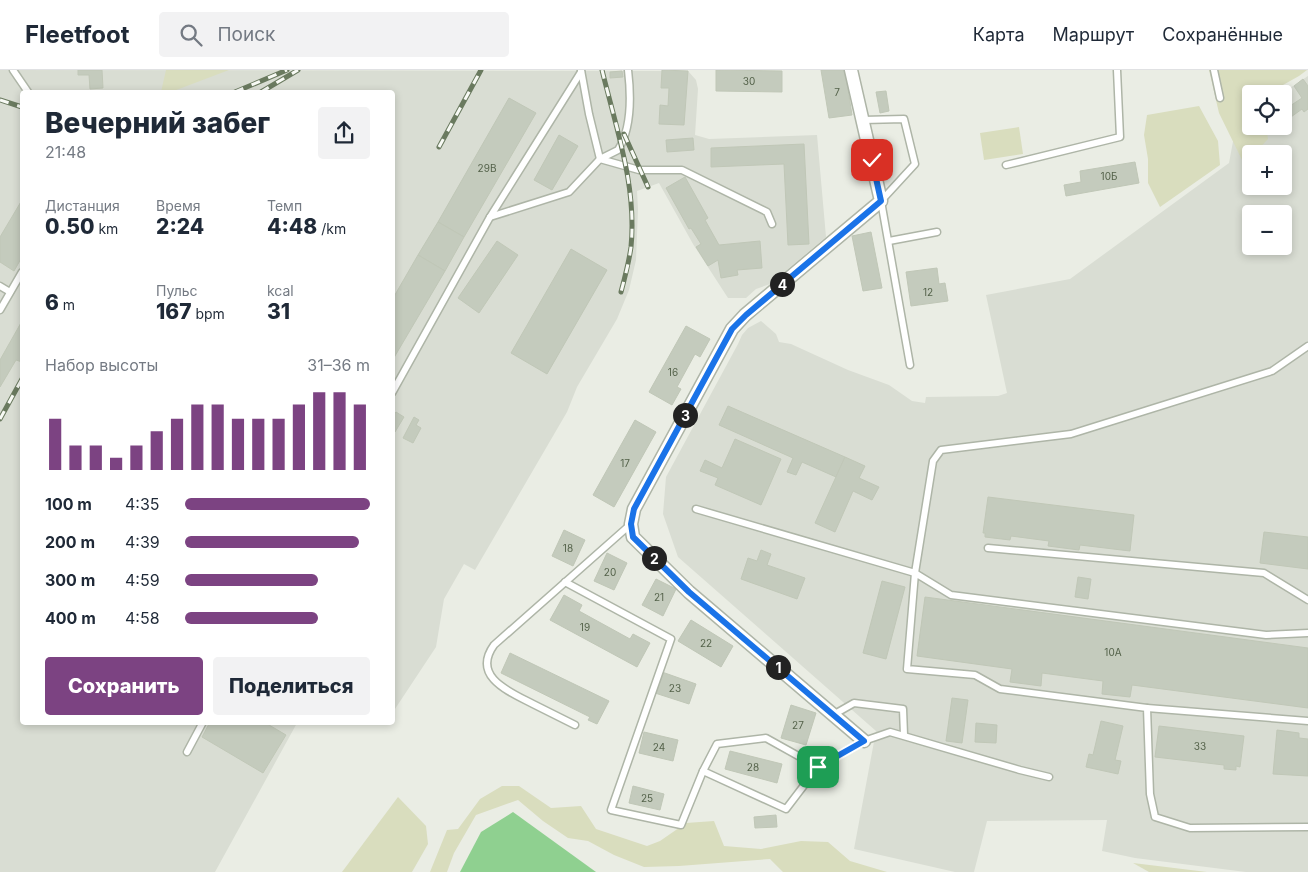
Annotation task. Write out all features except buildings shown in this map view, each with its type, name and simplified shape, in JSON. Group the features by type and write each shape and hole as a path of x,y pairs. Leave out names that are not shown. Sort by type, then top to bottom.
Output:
{"street":[{"path":"851,70 881,201 732,329 634,509 631,524 633,537 689,592 864,741"}],"lane":[{"path":"13,70 27,90"},
{"path":"490,217 569,192 600,159 618,150 628,116 628,70"},
{"path":"1006,165 1120,137 1118,70"},
{"path":"1214,70 1220,98"},
{"path":"581,71 600,159"},
{"path":"395,388 490,217 581,71"},
{"path":"863,120 904,119 915,164 881,201 910,365"},
{"path":"600,159 639,170 682,170 767,212 772,224"},
{"path":"888,240 937,232"},
{"path":"0,310 20,275"},
{"path":"0,286 10,292"},
{"path":"1308,346 1272,371 1071,434 941,450 933,461 915,573 907,670 975,675 1000,689 1147,708 1308,721"},
{"path":"696,509 915,573 951,595 1266,635 1308,633"},
{"path":"575,725 506,690 496,682 489,672 486,662 488,654 494,646 631,524"},
{"path":"988,548 1264,573 1308,600"},
{"path":"565,582 671,639 611,810 681,825 703,771 717,744 766,738 818,767"},
{"path":"833,714 854,703 903,709 904,735"},
{"path":"1147,708 1150,794 1155,817 1190,828 1308,827"},
{"path":"187,752 201,725"},
{"path":"703,771 786,809 818,767 864,741 890,732 1049,777"}],"shaded area":[{"path":"0,70 688,71 696,80 698,89 695,135 709,139 817,135 826,237 770,284 756,289 746,298 728,298 693,244 659,183 637,191 636,260 629,290 617,319 577,387 567,412 475,570 464,564 444,599 436,647 395,709 395,90 20,90 20,725 296,725 215,872 0,872"},
{"path":"166,70 229,70 176,90 161,90"},
{"path":"1209,70 1307,70 1283,85 1242,85 1242,135 1267,135 1268,139 1262,145 1242,145 1242,160 1219,113"},
{"path":"1308,76 1308,872 1246,872 1135,858 1102,851 1107,820 987,821 974,872 955,872 854,849 876,731 678,557 663,514 666,477 742,335 748,328 761,321 776,334 779,342 791,344 848,370 889,385 912,401 925,403 926,397 998,396 1007,393 986,295 1070,279 1229,163 1237,120 1242,122 1242,135 1292,135 1292,87"},
{"path":"1199,106 1218,141 1220,165 1160,207 1148,183 1148,159 1144,135 1147,115"},
{"path":"1019,127 1023,154 984,160 980,133"},
{"path":"502,786 519,786 551,808 581,806 596,829 647,846 660,841 686,823 714,821 724,846 761,849 801,841 828,842 850,861 887,872 783,872 770,859 644,867 614,855 588,841 568,838 543,821 518,800 476,815 454,853 447,872 430,872 447,830 458,829 480,799"},
{"path":"398,797 426,826 428,844 412,872 342,872"},
{"path":"513,812 596,872 460,872 481,832"},
{"path":"1133,863 1207,872 1149,872"}],"railway":[{"path":"240,90 287,70"},
{"path":"264,90 298,70"},
{"path":"439,147 481,70"},
{"path":"602,70 624,157 631,202 631,247 621,292"},
{"path":"0,100 20,106"},
{"path":"624,134 648,187"},
{"path":"0,419 20,383"}],"route":[{"path":"818,767 864,741 689,592 633,537 631,524 634,509 732,329 881,201 872,160"}]}
